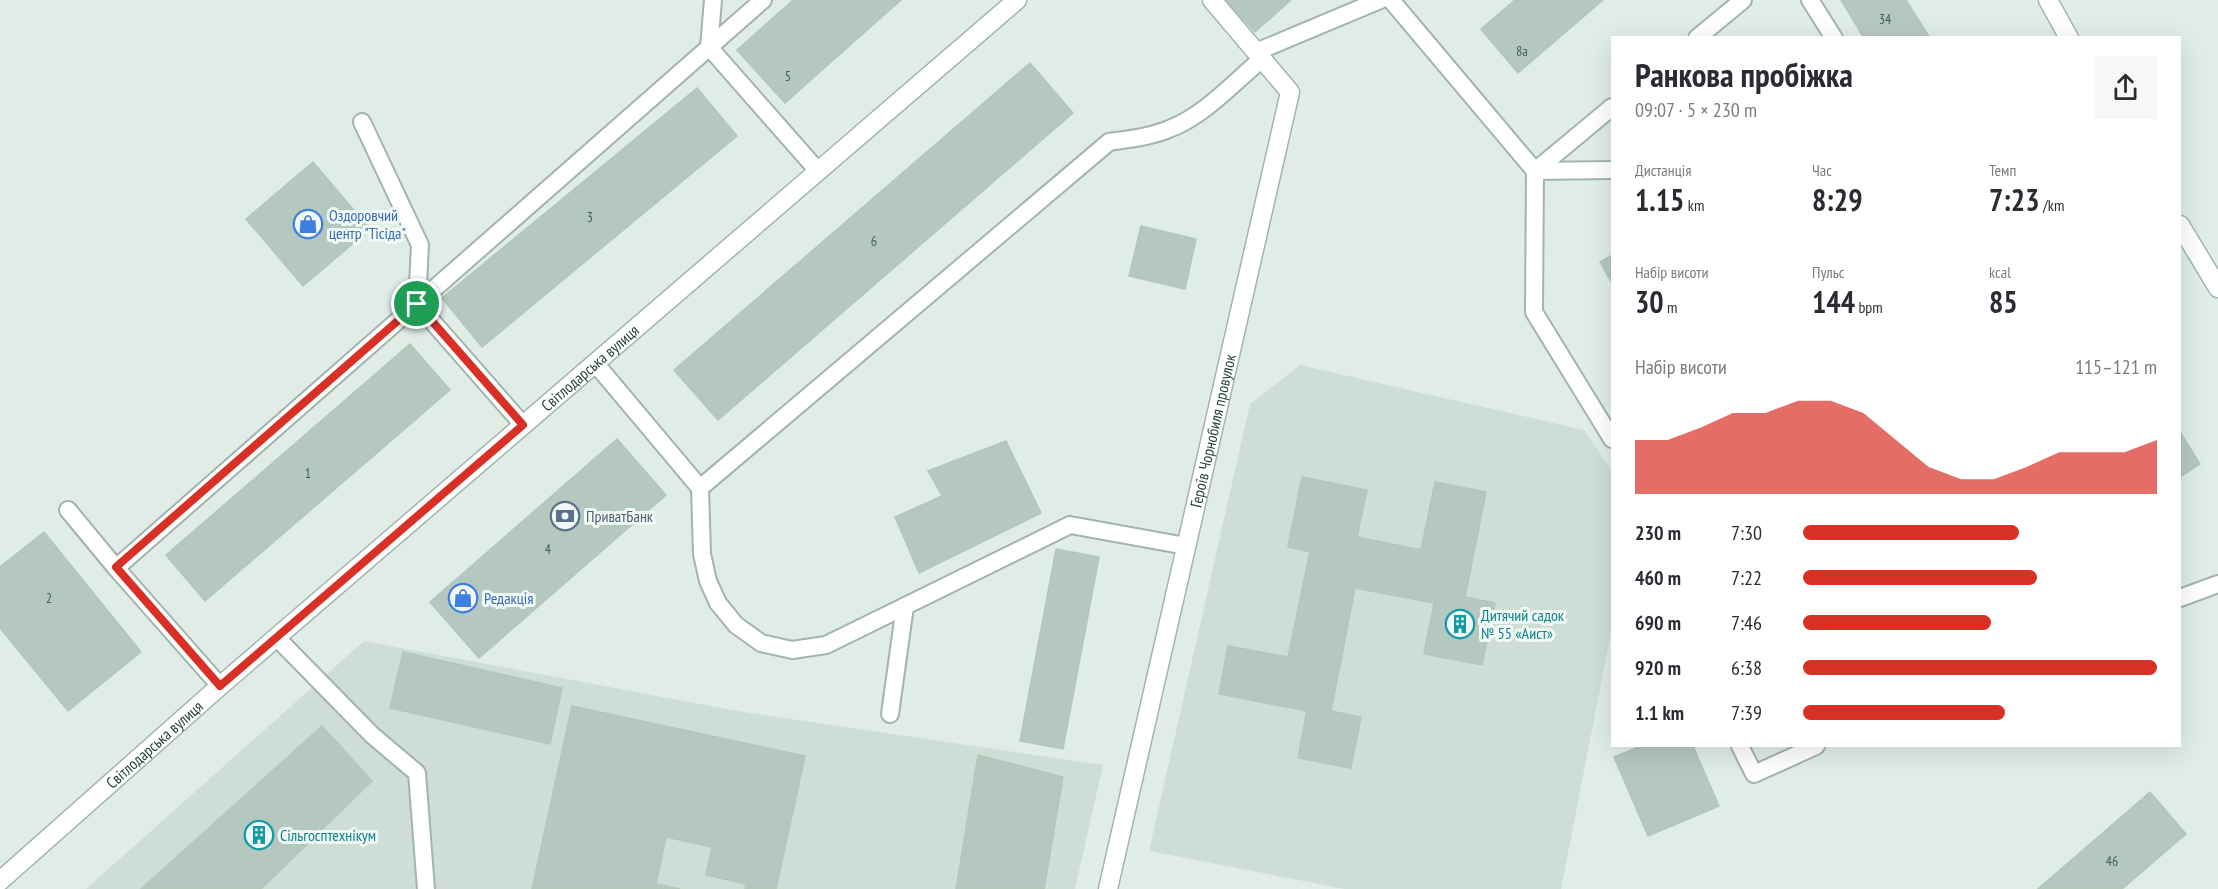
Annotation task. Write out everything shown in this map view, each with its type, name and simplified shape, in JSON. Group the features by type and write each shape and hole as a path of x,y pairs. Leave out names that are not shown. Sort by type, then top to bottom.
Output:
{"street":[{"name":"Світлодарська вулиця","path":"0,881 220,686 1017,0"},
{"name":"Героїв Чорнобиля провулок","path":"1108,889 1290,92 1212,0"},
{"path":"2048,0 2068,36"},
{"path":"2181,227 2218,288"}],"lane":[{"path":"713,0 710,47 818,171"},
{"path":"116,567 764,0"},
{"path":"700,488 1109,142 1142,137 1170,129 1198,113 1259,55 1380,0"},
{"path":"1391,0 1535,171 1534,312 1611,437"},
{"path":"1699,36 1743,0"},
{"path":"1810,0 1833,36"},
{"path":"1535,171 1611,108"},
{"path":"363,122 420,245 417,304 523,425"},
{"path":"1535,171 1611,170"},
{"path":"595,363 700,488 702,555 708,581 718,603 736,625 761,643 792,650 826,645 1070,525 1186,546"},
{"path":"68,510 220,686"},
{"path":"2181,598 2218,584"},
{"path":"890,714 905,606"},
{"path":"276,638 372,735 417,773 426,889"},
{"path":"1740,747 1754,774 1814,747"}],"shaded area":[{"path":"1300,365 1584,430 1611,470 1611,632 1561,889 1345,889 1149,851 1250,404"},
{"path":"364,641 737,711 1103,765 1075,889 86,889"}],"building":[{"path":"793,0 901,0 785,103 737,50"},
{"path":"1226,0 1291,0 1255,32"},
{"path":"1515,0 1603,0 1518,73 1481,29"},
{"path":"1841,0 1906,0 1929,36 1863,36"},
{"path":"1030,63 1073,113 718,420 674,370"},
{"path":"697,88 737,136 482,347 442,298"},
{"name":"Оздоровчий центр \"Тісіда\"","path":"313,162 370,229 303,286 246,219"},
{"path":"1141,226 1196,239 1185,289 1129,276"},
{"path":"1611,256 1611,281 1600,262"},
{"path":"410,344 450,390 205,601 166,555"},
{"path":"2181,434 2200,464 2181,476"},
{"path":"617,439 666,495 479,658 430,602"},
{"path":"1006,441 1041,513 919,573 895,517 942,496 928,471"},
{"name":"Дитячий садок № 55 «Аист»","path":"1302,477 1367,490 1357,537 1421,550 1435,482 1486,492 1465,597 1495,603 1482,665 1424,654 1434,603 1355,588 1331,711 1361,717 1351,768 1298,758 1307,711 1219,694 1228,646 1288,657 1310,552 1288,547"},
{"path":"44,532 141,652 68,711 0,628 0,567"},
{"path":"1056,549 1099,557 1063,749 1020,741"},
{"path":"403,652 562,688 550,744 390,708"},
{"path":"572,706 805,756 776,889 745,889 746,884 706,875 712,847 666,837 656,884 680,889 532,889"},
{"name":"Сільгосптехнікум","path":"322,726 372,781 261,889 141,889"},
{"path":"1639,747 1693,747 1719,806 1648,836 1614,757"},
{"path":"978,755 1063,777 1044,889 956,889"},
{"path":"2150,792 2186,834 2122,889 2038,889"}],"place":[{"name":"Оздоровчий центр \"Тісіда\"","path":"308,224"},
{"name":"ПриватБанк","path":"565,516"},
{"name":"Редакція","path":"463,598"},
{"name":"Дитячий садок № 55 «Аист»","path":"1460,624"},
{"name":"Сільгосптехнікум","path":"259,835"}],"route":[{"path":"417,304 523,425 220,686 116,567 417,304"}]}
